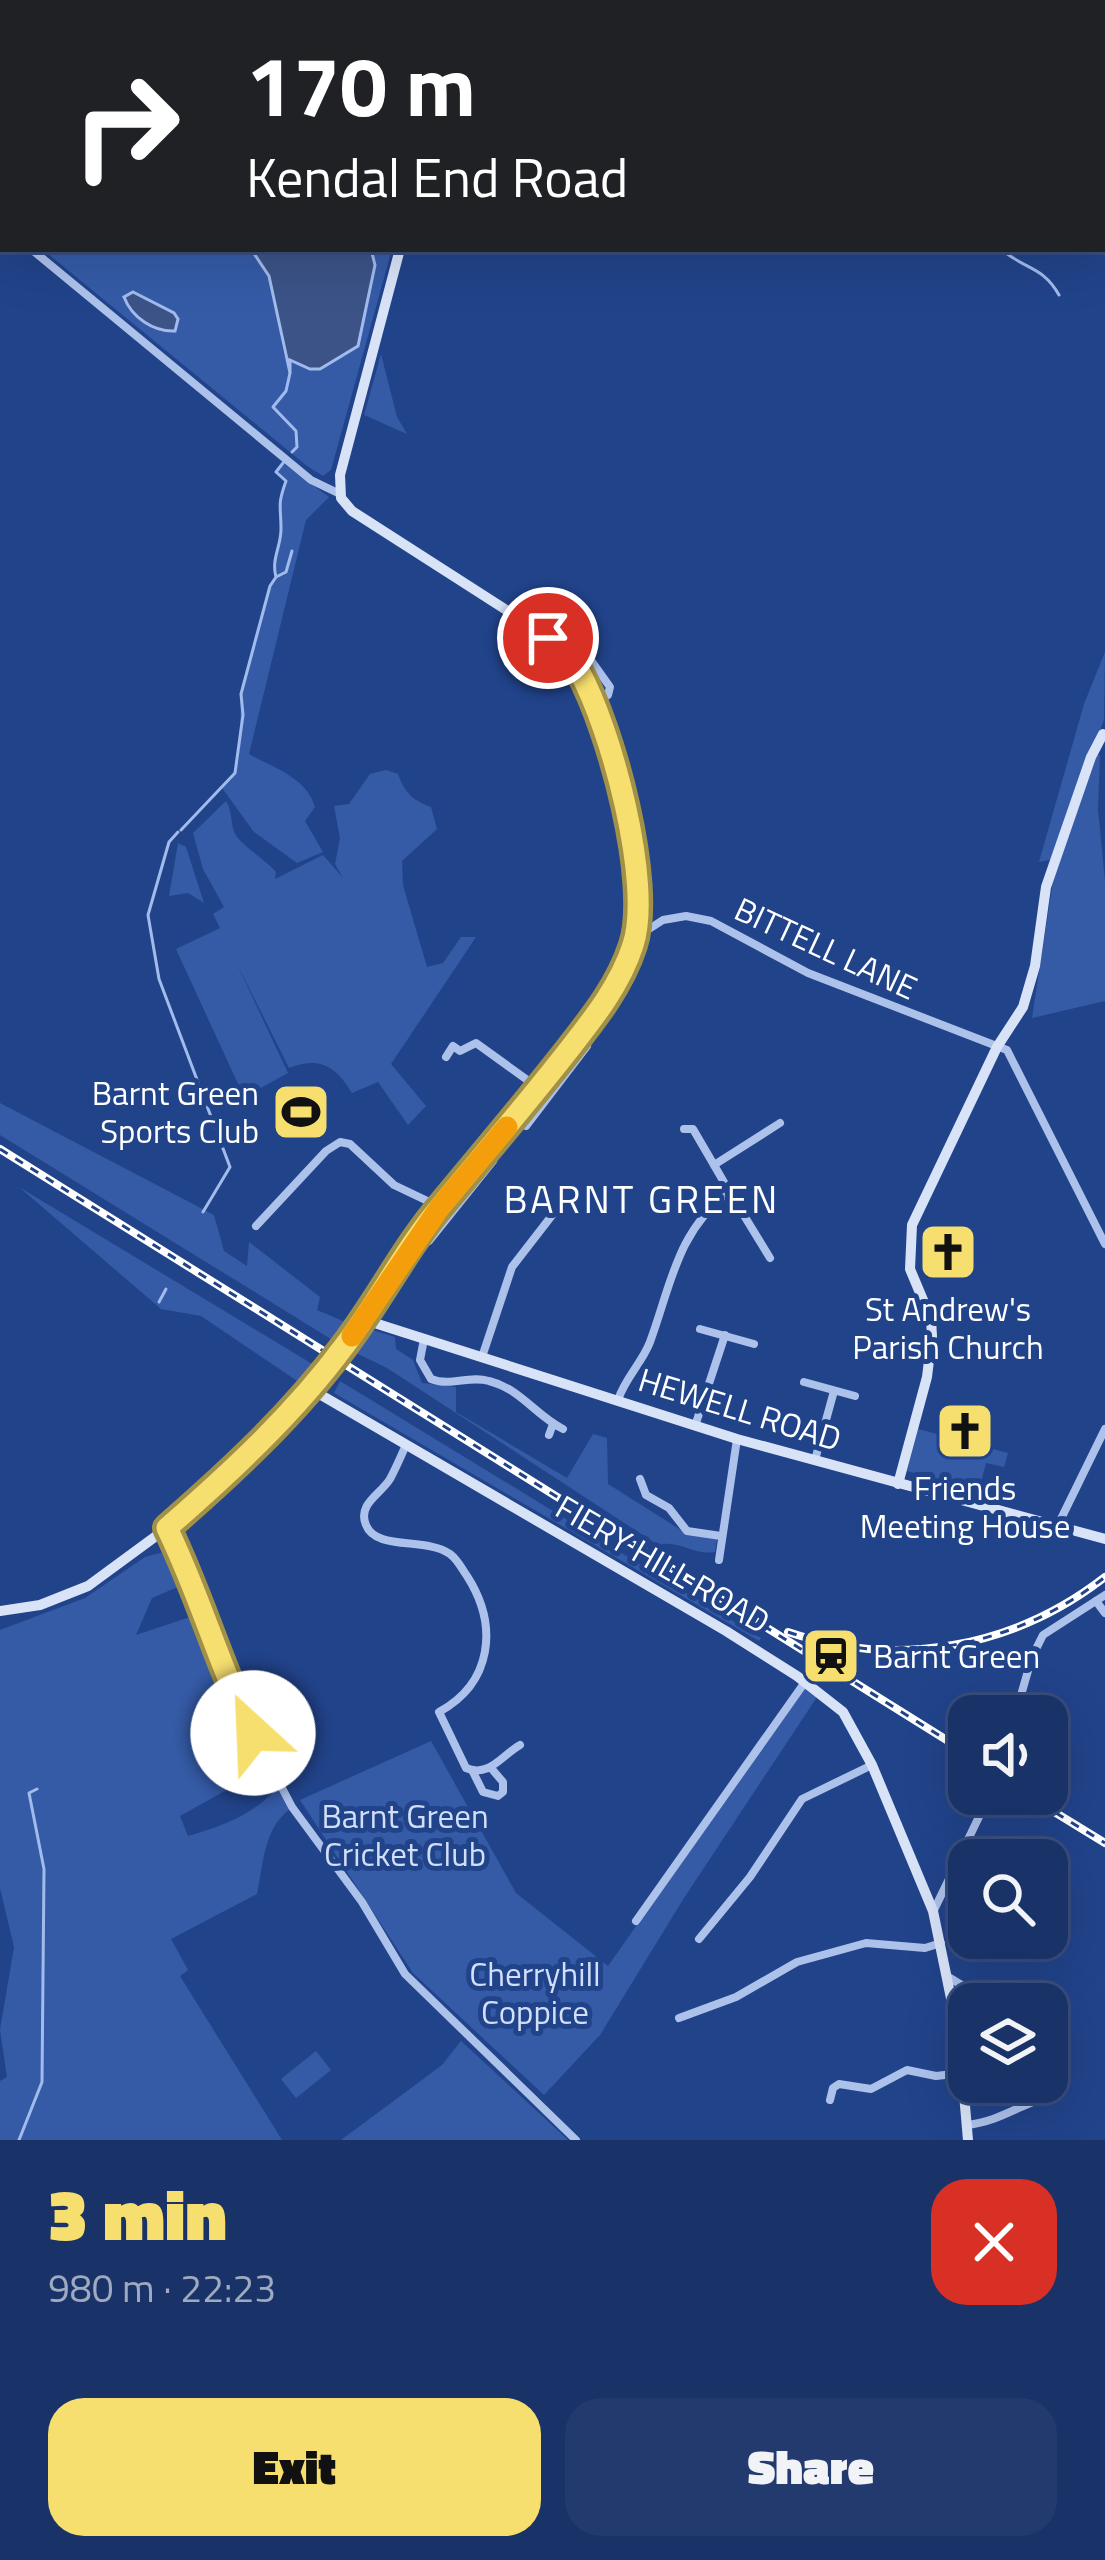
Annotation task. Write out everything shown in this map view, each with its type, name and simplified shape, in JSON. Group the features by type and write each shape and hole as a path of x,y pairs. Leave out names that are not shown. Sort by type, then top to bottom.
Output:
{"street":[{"path":"0,1611 40,1605 88,1586 167,1528 250,1454 309,1388 577,1039 622,974 640,905 628,825 595,704 575,664 555,644 352,511 340,494 311,480 35,252"},
{"path":"340,494 340,475 399,252"},
{"path":"536,608 573,634 610,687 608,695 595,704"},
{"path":"898,1484 927,1377 932,1336 931,1319 910,1269 911,1225 1030,990 1046,887 1091,757 1104,734"},
{"path":"635,938 663,920 640,905"},
{"name":"BITTELL LANE","path":"663,920 686,916 720,924 808,973 998,1047"},
{"path":"512,1121 526,1126 587,1046 577,1039"},
{"path":"446,1058 453,1046 460,1051 476,1042 538,1088"},
{"path":"998,1047 1006,1050 1105,1244"},
{"path":"714,1165 780,1123"},
{"path":"684,1129 693,1129 770,1258"},
{"path":"256,1226 340,1142 350,1144 394,1185 440,1207"},
{"path":"422,1251 440,1207 494,1161"},
{"path":"618,1400 648,1346 680,1249 693,1226 729,1191"},
{"path":"482,1357 512,1267 560,1205 568,1204"},
{"name":"HEWELL ROAD","path":"362,1319 695,1426 1105,1539"},
{"path":"700,1329 754,1345"},
{"path":"695,1426 725,1335"},
{"path":"424,1339 420,1360 431,1379 447,1383 484,1379 510,1388 563,1429"},
{"path":"804,1382 855,1396"},
{"name":"FIERY HILL ROAD","path":"309,1388 806,1682 843,1712 872,1766 933,1911 951,1983"},
{"path":"814,1460 834,1391"},
{"path":"549,1435 553,1424"},
{"path":"1058,1527 1105,1429"},
{"path":"719,1560 737,1438"},
{"path":"406,1445 385,1486 370,1500 364,1514 366,1527 381,1540 416,1542 454,1557 477,1593 488,1627 486,1655 470,1690 439,1712 460,1760 483,1792 498,1796 503,1782 491,1768"},
{"path":"640,1479 646,1495 669,1508 687,1531 721,1536"},
{"path":"167,1528 192,1580 236,1699 292,1807 362,1902 405,1974 576,2140"},
{"path":"1021,1695 1043,1635 1101,1598 1105,1613"},
{"path":"636,1921 806,1682"},
{"path":"473,1772 491,1768 520,1744"},
{"path":"699,1939 738,1893 802,1799 872,1766"},
{"path":"933,1911 980,1815"},
{"path":"679,2018 736,1996 797,1962 866,1942 912,1948 942,1943"},
{"path":"950,1978 958,1983"},
{"path":"830,2100 839,2084 871,2089 907,2070 948,2075"},
{"name":"FIERY HILL ROAD","path":"964,2103 968,2140"},
{"path":"966,2125 990,2123 1027,2103"}],"green space":[{"path":"46,252 253,252 273,292 290,371 290,360 310,369 358,346 375,265 372,252 391,252 331,470 323,476"},
{"path":"381,354 397,417 407,434 364,415"},
{"path":"283,463 329,497 306,520 249,754 288,774 311,797 315,807 305,821 323,852 297,863 254,832 222,788 235,773 239,758 241,694 276,577 285,481 276,472"},
{"path":"1105,652 1104,720 1050,860 1039,862 1084,704"},
{"path":"1096,754 1100,755 1098,810 1105,881 1105,1001 1032,1018 1053,881"},
{"path":"386,770 398,774 410,795 431,807 437,829 402,861 403,885 427,967 443,963 461,937 476,937 391,1064 426,1106 408,1125 378,1082 352,1093 326,1066 309,1063 289,1068 236,962 288,1073 244,1097 176,949 220,928 213,914 224,907 203,869 193,833 226,801 235,834 276,872 275,879 323,855 343,878 335,864 340,838 334,806 349,804 370,774"},
{"path":"178,843 186,847 204,903 188,893 169,896"},
{"path":"0,1103 214,1215 224,1251 247,1266 249,1242 320,1297 317,1310 350,1324 339,1344 0,1135"},
{"path":"19,1187 314,1365 300,1383 201,1316 161,1309"},
{"path":"369,1329 395,1337 396,1349 413,1360 422,1383 456,1387 456,1412 567,1478 593,1434 607,1438 608,1484 689,1535 717,1539 715,1552 658,1545 387,1368 352,1351 361,1333"},
{"path":"340,1381 761,1638 334,1393"},
{"path":"918,1429 1008,1453 1004,1467 986,1463 979,1490 907,1471"},
{"path":"167,1551 187,1583 152,1598 136,1635 199,1614 231,1701 289,1810 269,1837 257,1894 171,1939 188,1970 180,1976 282,2140 0,2140 0,2081 7,2077 0,2030 14,1947 0,1888 0,1630 85,1598 145,1557","holes":["257,1773 272,1793 243,1815 188,1836 180,1816"]},
{"name":"Cherryhill Coppice","path":"804,1688 817,1697 600,2035 544,2095 413,1973 300,1800 431,1741 516,1893 608,1966"},
{"path":"461,2041 568,2140 341,2140 442,2065"},
{"path":"316,2051 331,2070 296,2098 281,2079"}],"shaded area":[{"path":"253,252 372,252 375,265 358,346 320,369 290,360 290,373 269,276"},
{"path":"133,292 174,313 178,319 175,331 159,329 138,317 124,297"}],"waterway":[{"path":"1005,252 1040,273 1059,295"},
{"path":"290,373 286,391 273,407 296,431 297,447 292,452"},
{"path":"181,830 235,773 241,694 276,577 280,501 286,481 276,472 283,463"},
{"path":"276,577 286,572 292,551"},
{"path":"178,832 169,842 148,915 159,979 230,1167 203,1212"},
{"path":"159,1302 166,1289"},
{"path":"19,2140 42,2082 44,1869 29,1793 37,1789"}],"railway":[{"path":"0,1149 948,1741"},
{"path":"788,1632 871,1649 953,1645 1032,1621 1105,1577"},
{"path":"1059,1815 1105,1843"}],"slow traffic":[{"path":"352,1336 440,1207 507,1127"}],"place":[{"name":"Barnt Green Sports Club","path":"301,1112"},
{"name":"St Andrew's Parish Church","path":"948,1252"},
{"name":"Friends Meeting House","path":"965,1431"},
{"name":"Barnt Green","path":"831,1656"}],"district":[{"name":"BARNT GREEN","path":"642,1198"}],"route":[{"path":"253,1733 167,1528 250,1454 346,1344 440,1207 602,1004 622,974 635,938 640,905 636,867 612,760 595,704 575,664 548,638"}],"park label":[{"name":"Barnt Green Cricket Club","path":"405,1835"}]}
